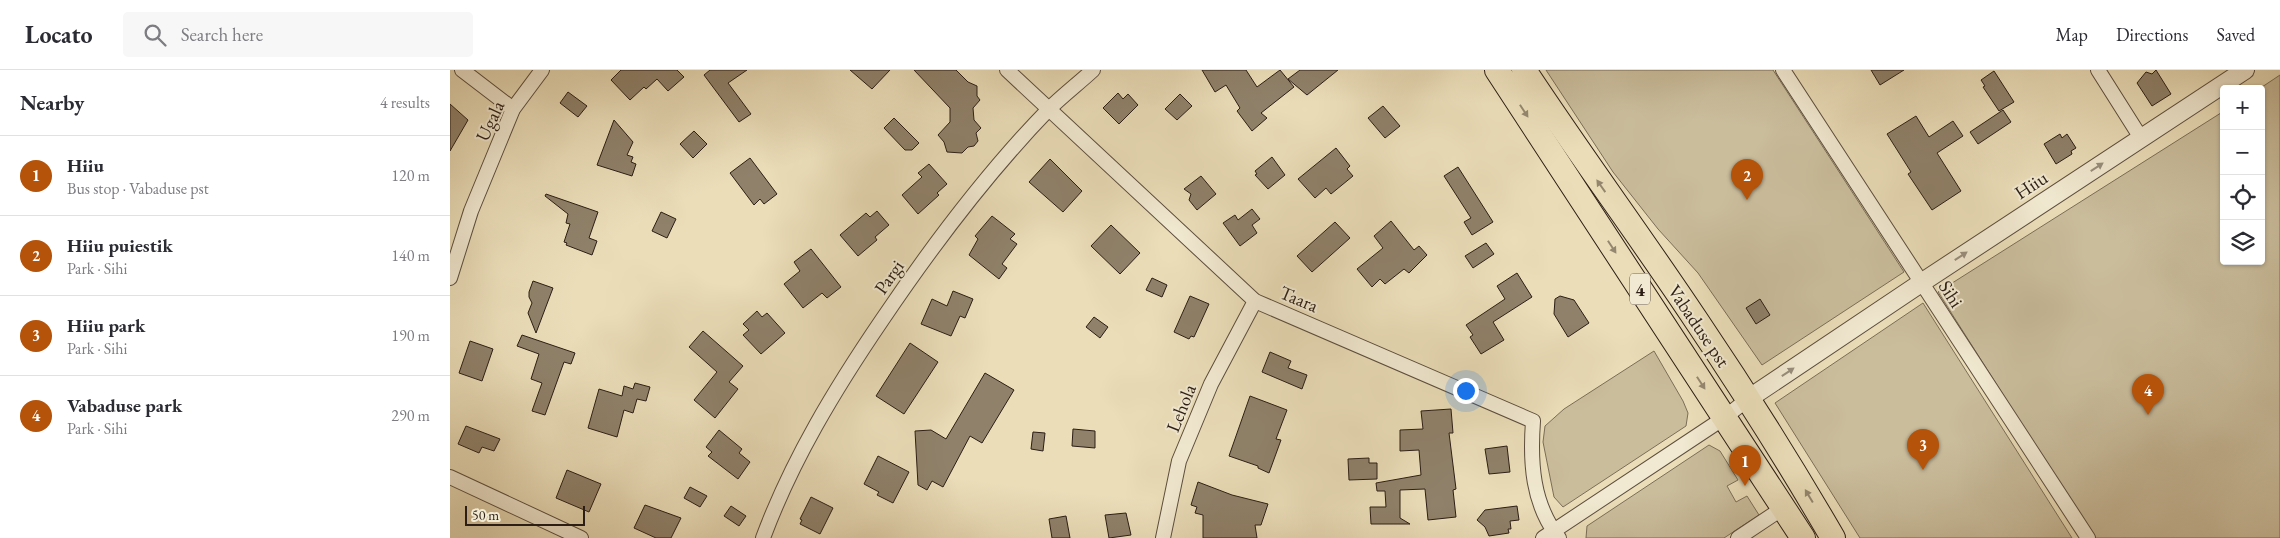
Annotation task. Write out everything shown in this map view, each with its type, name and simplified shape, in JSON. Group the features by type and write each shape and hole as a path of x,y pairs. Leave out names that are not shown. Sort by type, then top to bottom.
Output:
{"highway":[{"name":"Vabaduse pst","path":"1497,70 1803,538"},
{"name":"Vabaduse pst","path":"1524,70 1582,158 1695,319 1748,399 1833,538"}],"street":[{"path":"462,70 513,110"},
{"name":"Ugala","path":"450,278 471,211 513,110 542,70"},
{"name":"Taara","path":"1007,70 1255,301 1533,421 1530,455 1536,490 1552,536"},
{"name":"Pargi","path":"763,538 813,428 851,366 911,277 975,193 1049,110 1094,70"},
{"name":"Sihi","path":"1783,70 2088,538"},
{"path":"2098,70 2141,138"},
{"name":"Hiiu","path":"1552,536 1724,418 1748,399 2245,70"},
{"name":"Lehola","path":"1163,538 1179,461 1211,384 1255,301"},
{"path":"450,477 581,538"},
{"path":"1738,538 1783,508"}],"shaded area":[{"path":"1546,70 1773,70 1904,272 1762,365 1698,273 1658,229 1613,172"},
{"path":"2280,75 2280,538 2094,538 1938,292 2220,114 2220,265 2265,265 2265,85"},
{"path":"1923,303 2072,538 1860,538 1775,403"},
{"path":"1654,351 1683,401 1688,413 1686,426 1563,507 1554,497 1543,442 1545,426 1564,409"},
{"path":"1709,445 1720,451 1738,480 1727,486 1736,502 1747,496 1759,515 1724,538 1586,538 1587,526"}],"building":[{"path":"621,70 677,70 684,77 668,91 657,79 646,89 644,87 630,100 611,80"},
{"path":"710,70 747,70 728,83 751,114 739,122 704,75"},
{"path":"850,70 890,70 872,89"},
{"path":"914,70 956,70 968,82 977,86 977,96 980,100 973,108 974,120 981,128 976,133 978,141 974,146 968,147 962,153 947,152 944,142 938,135 950,122 950,108"},
{"path":"1202,70 1246,70 1257,87 1280,70 1294,87 1261,113 1267,118 1252,131 1237,111 1240,108 1226,85 1215,92"},
{"path":"1300,70 1338,70 1307,95 1288,79"},
{"path":"1871,70 1904,70 1880,85"},
{"path":"2156,70 2171,94 2152,106 2137,83 2146,72 2152,74"},
{"path":"1994,71 2014,102 1999,111 1983,87 1985,86 1981,80"},
{"path":"568,92 587,106 578,117 560,103"},
{"path":"1118,93 1123,99 1128,94 1138,105 1119,124 1103,108"},
{"path":"1180,94 1192,106 1177,120 1165,109"},
{"path":"450,104 468,120 450,151"},
{"path":"1383,106 1400,126 1385,138 1368,118"},
{"path":"2003,110 2011,122 1978,144 1970,132"},
{"path":"1916,116 1929,137 1953,121 1963,136 1937,153 1961,191 1932,210 1908,174 1911,172 1887,134"},
{"path":"894,118 919,143 912,150 905,150 884,128"},
{"path":"614,120 633,142 627,155 633,157 631,162 636,164 632,176 597,165"},
{"path":"694,131 707,144 693,158 680,144"},
{"path":"2060,134 2062,138 2067,134 2076,148 2071,151 2072,154 2056,164 2044,144"},
{"path":"1336,148 1350,166 1347,169 1353,176 1331,194 1326,188 1315,198 1298,179"},
{"path":"1272,157 1285,175 1268,189 1255,175 1257,174 1255,171"},
{"path":"750,158 777,194 764,204 760,199 754,205 730,173"},
{"path":"1050,159 1082,191 1063,212 1029,182"},
{"path":"929,164 947,184 937,193 939,195 918,214 902,195 922,177 918,173"},
{"path":"1458,167 1493,222 1472,235 1464,222 1471,218 1444,176"},
{"path":"1201,176 1216,194 1197,210 1189,200 1191,194 1184,189"},
{"path":"546,194 598,212 589,238 597,241 592,255 566,245 567,243 564,242 570,224 566,223 568,214 545,196"},
{"path":"1252,209 1260,219 1252,225 1257,233 1240,246 1223,223 1235,215 1238,220"},
{"path":"877,211 889,225 875,237 877,240 858,256 840,235 866,213 870,217"},
{"path":"661,212 676,219 667,238 652,231"},
{"path":"992,216 1015,234 1010,239 1017,244 1002,264 1007,268 999,279 969,255 978,239 975,236"},
{"path":"1391,221 1414,250 1419,246 1427,255 1409,273 1404,269 1385,284 1380,279 1372,287 1357,269 1383,248 1374,236"},
{"path":"1335,222 1350,238 1312,272 1297,256"},
{"path":"1111,225 1140,253 1120,274 1091,246"},
{"path":"1486,243 1494,254 1473,268 1465,256"},
{"path":"811,249 841,287 827,298 822,293 803,308 784,284 800,271 794,262"},
{"path":"1517,273 1532,297 1493,322 1504,340 1481,354 1470,337 1473,335 1466,325 1505,299 1497,286"},
{"path":"1152,278 1167,285 1162,297 1146,290"},
{"path":"533,281 553,288 536,333 528,313 532,303 529,292"},
{"path":"953,291 973,299 965,318 960,316 951,336 921,324 932,299 947,306"},
{"path":"1190,296 1209,304 1194,337 1191,336 1189,339 1174,332"},
{"path":"1560,296 1574,300 1589,323 1568,337 1554,314 1555,299"},
{"path":"1760,299 1770,315 1756,324 1746,308"},
{"path":"757,311 762,317 767,313 785,333 761,354 743,335 749,330 743,324"},
{"path":"1094,317 1108,327 1100,338 1086,327"},
{"path":"703,331 743,366 729,382 738,389 715,418 694,400 717,372 689,347"},
{"path":"522,335 575,353 571,364 564,362 545,415 532,411 542,383 531,379 539,354 517,346"},
{"path":"470,341 493,349 482,381 459,373"},
{"path":"910,343 938,362 904,414 876,396"},
{"path":"1270,352 1291,361 1288,368 1307,375 1302,389 1262,372"},
{"path":"985,373 1014,390 982,443 970,436 943,487 932,481 927,490 918,485 915,431 931,430 946,439"},
{"path":"635,383 650,387 646,401 637,399 633,413 624,410 617,437 588,428 599,389 622,396 624,386 633,389"},
{"path":"1250,396 1287,410 1276,439 1281,440 1269,473 1258,468 1258,466 1229,456"},
{"path":"1451,409 1453,433 1449,433 1456,489 1453,490 1456,517 1428,520 1425,489 1400,490 1400,518 1410,524 1371,524 1370,507 1386,507 1385,491 1377,491 1376,483 1421,475 1419,450 1400,451 1400,430 1423,429 1421,411"},
{"path":"466,426 500,439 494,451 482,447 479,453 458,444"},
{"path":"1073,429 1095,431 1095,448 1072,446"},
{"path":"719,430 742,449 739,453 750,462 738,479 708,456 712,452 706,447"},
{"path":"1033,432 1045,433 1043,451 1031,449"},
{"path":"1507,446 1510,472 1489,474 1485,449"},
{"path":"878,456 909,472 893,503 877,495 879,492 864,484"},
{"path":"1369,458 1369,463 1377,463 1377,479 1349,480 1348,459"},
{"path":"567,470 601,484 589,512 556,498"},
{"path":"1198,482 1232,495 1268,504 1261,525 1255,525 1257,538 1203,538 1203,515 1195,513 1197,507 1191,505"},
{"path":"690,487 707,496 700,507 684,498"},
{"path":"811,497 833,508 820,534 800,524 802,520 800,519"},
{"path":"645,505 681,518 671,538 656,538 634,528"},
{"path":"731,506 746,516 739,526 724,516"},
{"path":"1517,506 1519,520 1510,521 1511,529 1508,529 1509,533 1489,536 1485,527 1477,520 1485,510"},
{"path":"1126,513 1131,535 1109,538 1105,515"},
{"path":"1066,516 1070,538 1052,538 1049,519"}],"place":[{"name":"Hiiu puiestik","path":"1747,200"},
{"name":"Vabaduse park","path":"2148,415"},
{"name":"Hiiu park","path":"1923,470"},
{"name":"Hiiu","path":"1745,486"}]}
